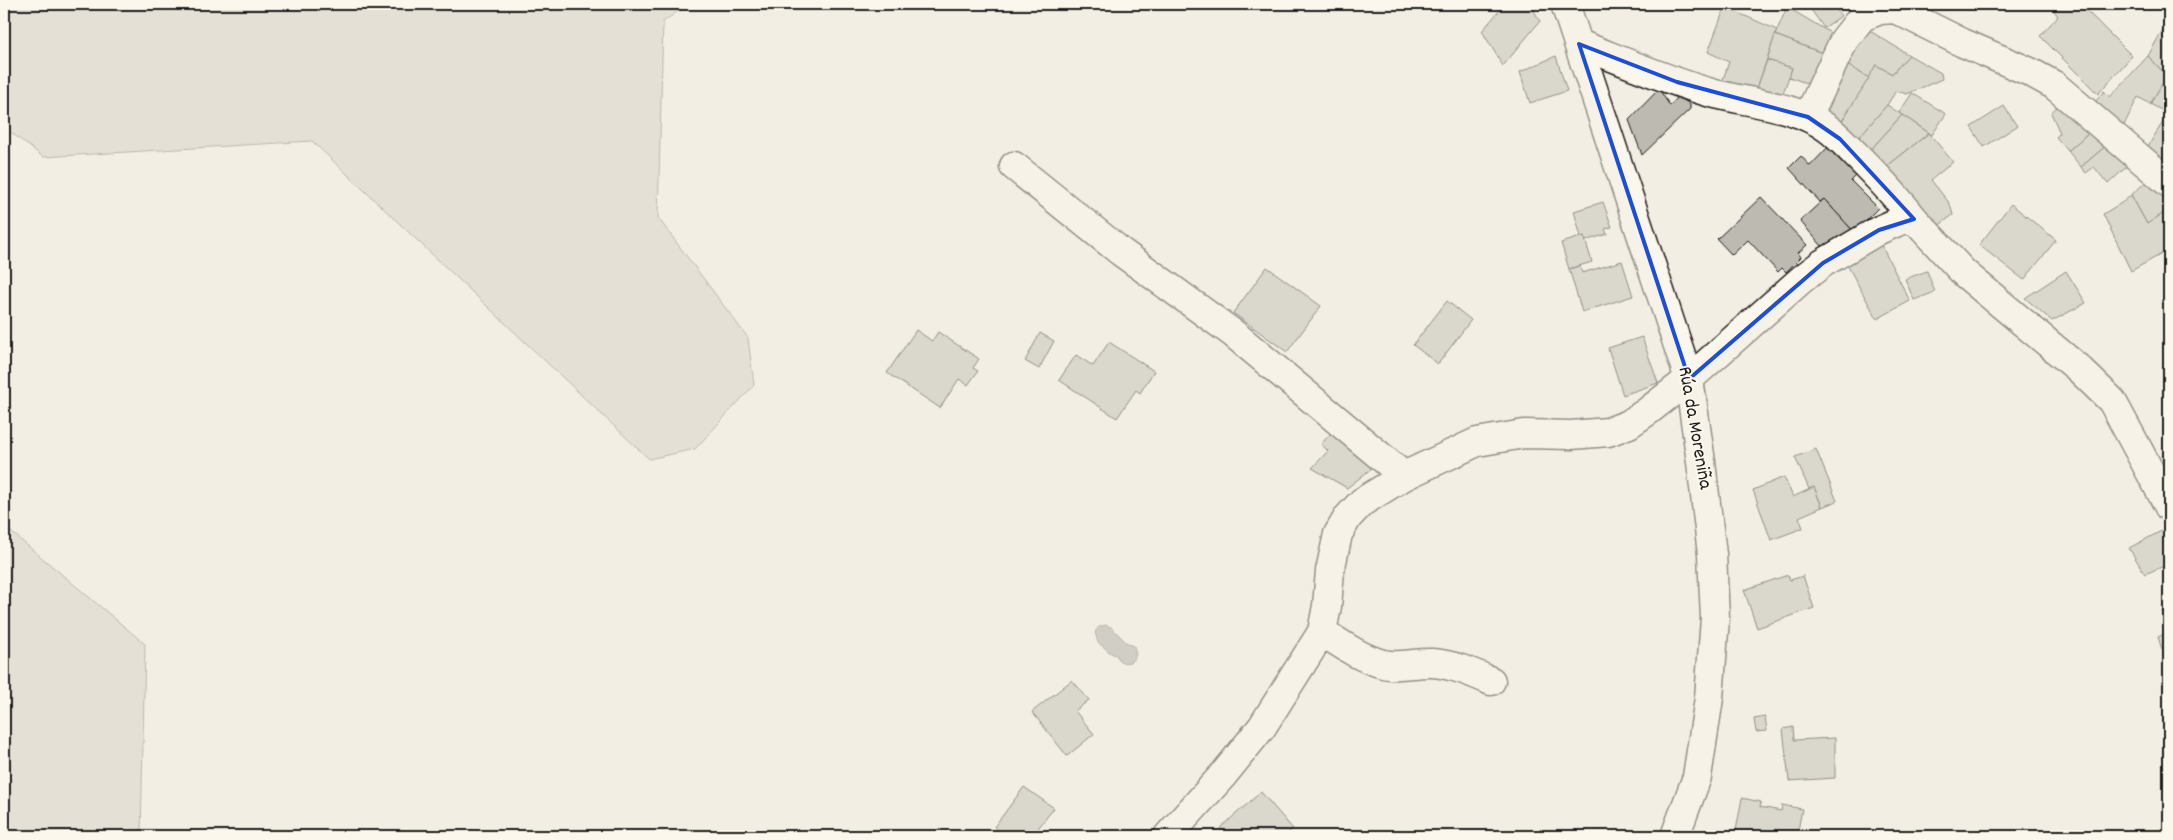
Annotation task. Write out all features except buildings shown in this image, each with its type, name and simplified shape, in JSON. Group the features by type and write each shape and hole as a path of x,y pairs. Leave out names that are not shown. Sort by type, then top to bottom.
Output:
{"street":[{"name":"Rúa da Moreniña","path":"1565,4 1689,379 1712,554 1715,618 1709,698 1697,777 1675,836"},
{"path":"1808,117 1844,40 1862,17 1880,10 1894,9 2054,85 2169,182"},
{"path":"1579,44 1677,82 1744,101 1792,110 1828,128 1886,186 1964,273 2079,369 2105,394 2121,415 2169,508"},
{"path":"1014,166 1121,252 1234,334 1404,476"},
{"path":"1173,834 1262,727 1322,632 1327,606 1330,571 1338,534 1348,517 1362,502 1404,476 1477,442 1524,434 1571,435 1608,432 1629,424 1648,412 1689,379 1802,279 1824,263 1879,230 1902,220 1914,219"},
{"path":"1322,632 1360,656 1383,664 1403,666 1432,663 1467,671 1491,681"}],"highlighted area":[{"path":"1579,44 1677,82 1808,117 1840,139 1914,219 1879,230 1823,263 1689,379"}],"shaded area":[{"path":"4,4 688,4 663,22 658,218 748,338 754,385 695,449 649,459 312,141 43,157 4,127"},
{"path":"4,526 145,644 141,836 4,836"},
{"path":"1105,625 1111,627 1126,642 1134,646 1136,654 1132,661 1125,663 1120,661 1116,655 1098,643 1095,632 1099,627"}]}
